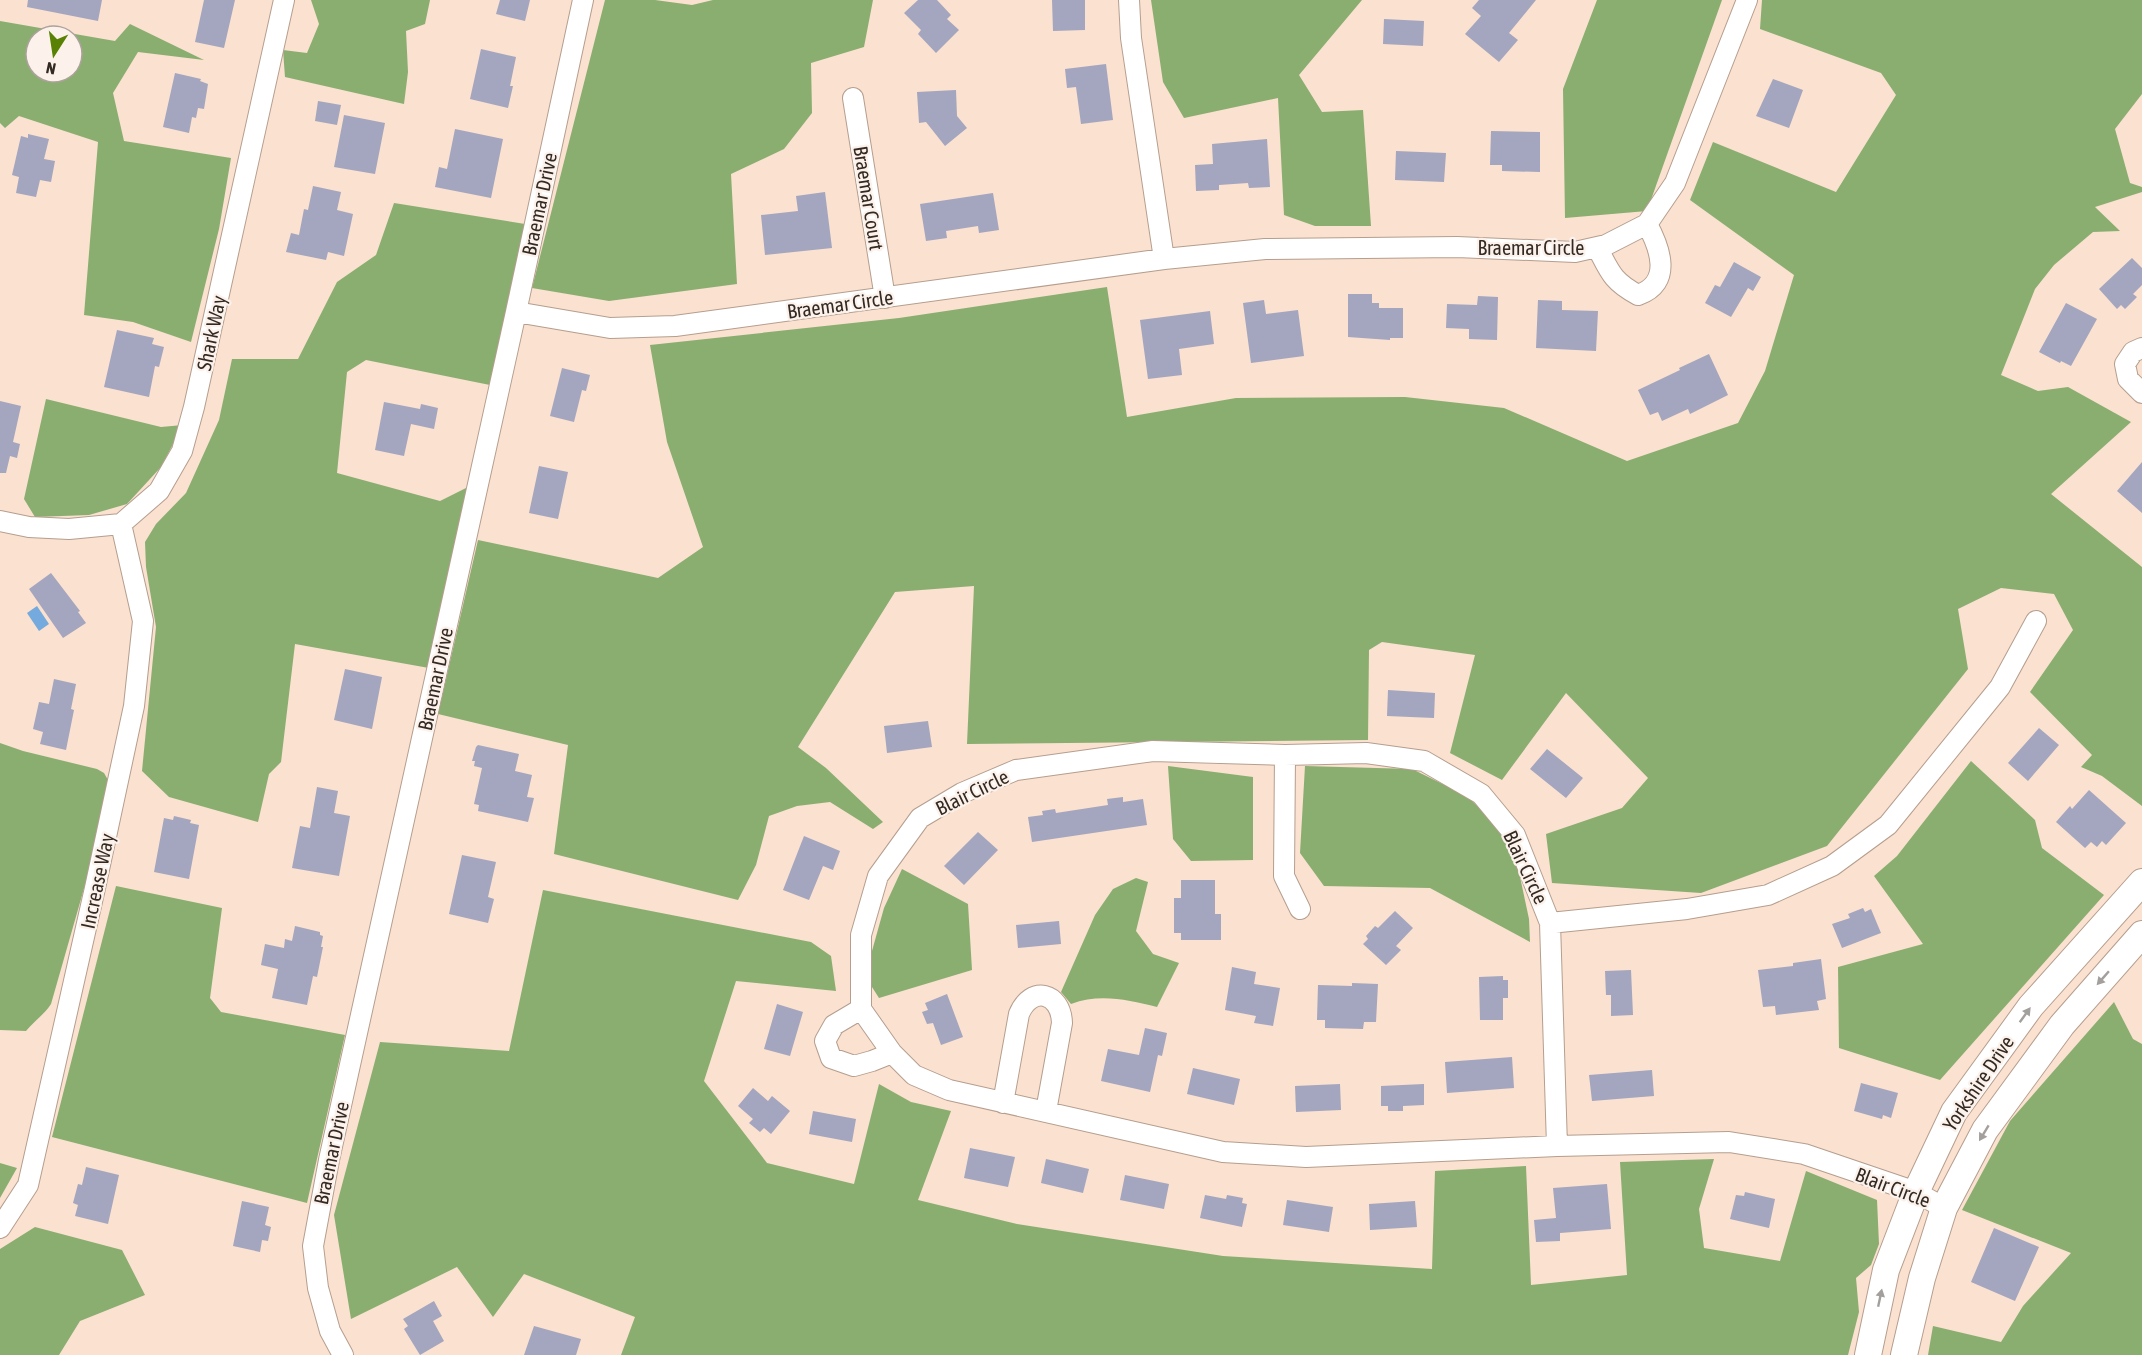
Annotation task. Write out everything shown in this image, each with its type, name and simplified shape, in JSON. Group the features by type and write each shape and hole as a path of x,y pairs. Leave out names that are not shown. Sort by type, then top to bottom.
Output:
{"street":[{"name":"Shark Way","path":"121,524 159,491 182,451 195,407 284,0"},
{"name":"Braemar Drive","path":"343,1355 330,1331 318,1288 313,1246 329,1160 583,0"},
{"path":"1129,0 1131,38 1164,259"},
{"name":"Braemar Circle","path":"516,312 610,328 675,326 1164,259 1264,249 1457,247 1575,252 1606,245 1647,224 1675,183 1747,0"},
{"name":"Braemar Court","path":"853,98 885,298"},
{"path":"1597,247 1608,269 1620,285 1638,295 1650,291 1659,279 1661,262 1657,243 1647,224"},
{"path":"2142,348 2133,352 2128,358 2125,372 2128,379 2142,393"},
{"path":"0,521 28,527 69,529 121,524"},
{"name":"Increase Way","path":"0,1228 28,1185 134,706 143,621 121,524"},
{"path":"1550,923 1687,909 1768,895 1832,866 1888,825 2000,687 2036,621"},
{"name":"Blair Circle","path":"1557,1146 1550,923 1515,834 1481,794 1424,760 1366,753 1285,755 1153,751 1016,770 962,793 920,818 879,876 861,936 861,1010 892,1053 914,1075 950,1090 1223,1152 1306,1157 1557,1146 1729,1142 1804,1154 1916,1192 1944,1208"},
{"path":"1285,755 1284,876 1300,909"},
{"name":"Yorkshire Drive","path":"1868,1355 1886,1270 1916,1192 1954,1112 2031,1006 2142,882"},
{"name":"Yorkshire Drive","path":"1904,1355 1922,1278 1944,1208 1985,1130 2062,1025 2142,934"},
{"path":"1003,1103 1023,1003 1033,996 1045,996 1055,1001 1061,1011 1062,1023 1046,1111"},
{"path":"861,1010 834,1025 825,1041 831,1058 854,1066 892,1053"}],"green space":[{"path":"311,0 430,0 425,24 406,31 408,72 404,104 285,77 283,50 307,53 319,24"},
{"path":"605,0 655,0 692,5 713,0 873,0 864,47 811,63 812,113 784,149 731,174 737,284 609,301 532,288"},
{"path":"1151,0 1362,0 1299,75 1322,112 1363,110 1371,226 1315,226 1284,215 1278,98 1184,118 1163,82"},
{"path":"1597,0 1722,0 1647,211 1565,218 1563,89"},
{"path":"1762,0 2142,0 2142,94 2115,129 2130,183 2142,187 2142,192 2095,207 2120,231 2093,232 2054,265 2035,289 2001,375 2038,391 2068,387 2131,422 2051,494 2142,567 2142,806 2102,776 2081,767 2092,755 2030,692 2073,630 2054,594 2001,588 1958,609 1968,669 1827,846 1701,893 1552,883 1546,834 1622,808 1648,778 1566,693 1502,780 1450,753 1475,655 1382,642 1369,650 1368,740 967,744 974,586 895,592 798,747 826,768 883,822 873,829 830,802 797,806 769,816 756,865 738,900 554,854 568,745 438,714 478,540 658,578 703,547 667,442 650,345 899,318 1107,287 1127,417 1236,398 1405,397 1504,408 1627,461 1738,423 1765,371 1794,275 1690,200 1713,142 1836,192 1896,95 1881,73 1760,29"},
{"path":"0,21 24,25 24,84 84,84 84,36 115,41 130,24 204,60 138,52 113,93 124,141 231,158 219,229 191,342 133,322 84,315 98,142 19,116 5,128 0,123"},
{"path":"394,203 525,224 490,385 366,360 347,372 337,473 440,501 468,487 429,668 295,644 281,762 269,774 258,822 169,797 142,771 156,627 146,567 145,542 156,524 186,493 219,420 232,359 298,359 337,282 376,255"},
{"path":"46,399 161,427 183,425 161,467 127,504 89,515 35,517 24,499"},
{"path":"0,743 97,769 104,773 108,780 89,871 51,1004 26,1031 0,1030"},
{"path":"1971,761 2035,820 2042,848 2104,895 1940,1080 1839,1048 1838,967 1923,944 1874,876 1897,856"},
{"path":"1168,766 1253,777 1253,860 1191,861 1173,839"},
{"path":"1305,766 1412,769 1467,796 1512,839 1529,919 1530,942 1430,888 1324,886 1300,853"},
{"path":"902,869 968,904 972,970 879,998 865,976 884,908"},
{"path":"1136,878 1148,882 1136,931 1153,954 1179,963 1157,1007 1103,998 1071,1004 1061,992 1095,915 1113,889"},
{"path":"116,886 222,908 210,998 221,1012 345,1035 307,1203 52,1137"},
{"path":"543,890 811,942 831,956 836,991 736,981 704,1081 767,1163 854,1184 879,1084 911,1102 951,1111 918,1200 1017,1224 1223,1256 1432,1269 1435,1171 1526,1166 1531,1285 1627,1275 1620,1162 1714,1159 1699,1209 1704,1248 1780,1261 1806,1171 1877,1200 1879,1244 1871,1265 1856,1278 1859,1312 1848,1355 621,1355 635,1317 524,1274 493,1317 457,1267 351,1319 334,1215 380,1042 509,1051"},
{"path":"2114,1002 2133,1039 2142,1044 2142,1355 1928,1355 1933,1326 2001,1342 2023,1306 2071,1253 1962,1210 2010,1121"},
{"path":"0,1163 17,1168 0,1198"},
{"path":"35,1227 122,1250 145,1295 80,1321 59,1355 0,1355 0,1249"}],"water":[{"path":"37,606 49,624 39,631 27,613"}],"building":[{"path":"28,0 102,0 98,21 27,7"},
{"path":"204,0 235,0 224,48 195,42"},
{"path":"500,0 530,0 525,21 496,14"},
{"path":"918,0 937,0 951,15 947,19 959,30 936,53 918,34 921,30 904,13"},
{"path":"1052,0 1085,0 1085,30 1053,31"},
{"path":"1479,0 1536,0 1509,33 1518,40 1499,62 1465,34 1481,16 1472,8"},
{"path":"1384,19 1424,21 1423,46 1383,44"},
{"path":"481,49 516,57 508,108 470,99"},
{"path":"1106,64 1113,120 1081,124 1076,87 1067,88 1065,69"},
{"path":"175,73 201,79 200,81 208,84 204,109 198,108 196,118 192,117 189,133 163,127"},
{"path":"1773,79 1803,90 1789,128 1756,116"},
{"path":"956,90 957,116 967,128 945,146 926,122 919,123 917,92"},
{"path":"318,101 341,105 337,125 315,121"},
{"path":"344,115 385,123 375,174 334,167"},
{"path":"455,129 503,139 491,198 435,187 439,167 447,169"},
{"path":"1491,131 1540,132 1540,172 1502,171 1502,165 1490,165"},
{"path":"28,134 49,139 44,159 55,161 51,182 40,180 36,197 16,193 19,177 12,175 21,136 28,138"},
{"path":"1267,139 1270,187 1249,188 1248,183 1219,185 1219,190 1196,191 1195,165 1213,164 1212,144"},
{"path":"1396,151 1446,153 1444,182 1395,180"},
{"path":"313,186 341,192 337,210 353,214 344,256 328,252 326,260 286,252 291,233 299,235 304,209 308,210"},
{"path":"825,192 832,248 765,255 761,215 798,211 796,196"},
{"path":"993,193 999,230 979,233 978,226 946,231 947,238 926,241 920,204"},
{"path":"2132,258 2142,268 2142,285 2133,294 2137,297 2125,309 2121,305 2117,309 2099,289"},
{"path":"1734,262 1761,277 1753,291 1748,288 1731,317 1705,303 1715,285 1720,287"},
{"path":"1348,294 1372,294 1372,303 1379,303 1379,308 1403,308 1403,338 1390,338 1390,340 1348,337"},
{"path":"1478,296 1498,297 1497,340 1469,339 1469,329 1446,328 1447,304 1477,305"},
{"path":"1264,300 1266,314 1298,310 1304,356 1251,363 1243,303"},
{"path":"1538,300 1562,301 1562,310 1598,311 1596,351 1536,348"},
{"path":"2066,303 2097,319 2071,366 2039,352"},
{"path":"1210,311 1214,344 1179,349 1182,375 1148,379 1140,320"},
{"path":"117,330 154,338 152,344 164,347 159,367 155,366 149,397 104,387"},
{"path":"1709,354 1728,395 1690,414 1688,409 1662,421 1658,412 1650,415 1638,390"},
{"path":"562,368 590,375 586,391 582,390 574,422 550,416"},
{"path":"0,401 21,406 13,442 20,444 17,458 10,456 6,473 0,473"},
{"path":"384,402 420,409 421,404 438,408 434,429 411,424 404,456 375,450"},
{"path":"2142,462 2142,513 2117,491"},
{"path":"539,466 568,472 558,519 529,513"},
{"path":"51,573 80,611 78,612 86,623 63,638 29,589"},
{"path":"345,669 382,677 372,729 334,720"},
{"path":"54,679 76,684 71,709 74,710 66,750 40,744 43,732 33,729 39,702 49,704"},
{"path":"1388,690 1435,693 1434,718 1387,716"},
{"path":"928,721 932,747 887,753 884,726"},
{"path":"2039,728 2059,745 2028,781 2008,763"},
{"path":"478,745 519,754 515,771 532,775 527,797 534,798 528,822 478,811 479,805 474,804 482,768 474,766 475,761 472,761"},
{"path":"1547,749 1583,778 1566,798 1530,769"},
{"path":"317,787 338,791 334,813 350,816 339,876 292,868 300,826 310,828"},
{"path":"2089,790 2126,823 2106,845 2102,841 2097,847 2091,842 2085,848 2056,822 2070,806 2072,809"},
{"path":"1123,797 1123,802 1143,799 1147,825 1032,842 1028,817 1043,815 1042,811 1055,809 1056,813 1108,805 1107,799"},
{"path":"174,816 191,820 190,823 199,825 189,879 154,872 164,818 173,820"},
{"path":"978,832 998,850 964,885 944,866"},
{"path":"804,836 840,851 833,870 823,866 809,900 783,890"},
{"path":"462,855 496,862 488,897 494,899 488,923 449,914"},
{"path":"1181,880 1215,880 1215,914 1221,914 1221,940 1181,940 1181,933 1174,933 1174,898 1181,898"},
{"path":"1863,908 1865,912 1871,909 1881,933 1842,948 1832,924 1850,918 1848,914"},
{"path":"1395,911 1413,928 1396,946 1401,950 1386,965 1363,944 1368,939 1366,936 1375,926 1378,928"},
{"path":"1059,921 1061,944 1018,948 1016,925"},
{"path":"295,926 320,932 323,936 317,977 313,976 307,1005 272,998 278,969 261,965 265,944 284,948 285,939 292,941"},
{"path":"1821,959 1826,999 1817,1001 1819,1010 1776,1015 1775,1006 1763,1007 1758,970 1793,966 1793,963"},
{"path":"1232,967 1256,972 1254,984 1280,988 1273,1026 1254,1023 1256,1016 1225,1010"},
{"path":"1631,970 1633,1015 1611,1016 1611,995 1606,995 1605,971"},
{"path":"1503,976 1503,980 1508,980 1508,998 1503,998 1503,1020 1480,1020 1479,977"},
{"path":"1352,983 1378,984 1376,1022 1364,1022 1363,1029 1325,1028 1325,1020 1317,1020 1318,985 1352,986"},
{"path":"947,994 963,1037 941,1045 933,1023 927,1024 922,1012 928,1010 925,1003"},
{"path":"777,1004 803,1012 790,1056 764,1049"},
{"path":"1145,1028 1167,1033 1162,1056 1158,1055 1150,1092 1101,1081 1108,1049 1139,1055"},
{"path":"1512,1057 1514,1088 1447,1093 1445,1062"},
{"path":"1193,1068 1240,1079 1234,1105 1187,1094"},
{"path":"1652,1070 1654,1096 1592,1101 1589,1075"},
{"path":"1861,1083 1898,1093 1891,1118 1883,1115 1882,1119 1854,1111"},
{"path":"1340,1084 1341,1110 1296,1112 1295,1086"},
{"path":"1424,1084 1424,1105 1403,1106 1403,1111 1388,1111 1388,1106 1381,1106 1381,1086"},
{"path":"753,1088 768,1101 772,1096 790,1111 771,1134 764,1128 760,1132 749,1123 753,1119 738,1106"},
{"path":"813,1111 856,1119 852,1142 809,1134"},
{"path":"970,1148 1015,1157 1008,1187 964,1178"},
{"path":"1046,1159 1089,1169 1083,1193 1041,1183"},
{"path":"86,1167 119,1175 108,1224 75,1216 78,1205 73,1203 78,1184 82,1185"},
{"path":"1125,1175 1169,1184 1164,1209 1120,1200"},
{"path":"1607,1184 1611,1229 1560,1233 1560,1241 1536,1242 1534,1220 1556,1218 1553,1188"},
{"path":"1745,1192 1775,1199 1769,1228 1730,1219 1736,1195 1744,1196"},
{"path":"1205,1195 1226,1199 1227,1195 1243,1198 1242,1203 1247,1204 1242,1227 1200,1218"},
{"path":"1287,1200 1333,1207 1329,1232 1283,1225"},
{"path":"242,1201 269,1207 265,1225 271,1227 268,1241 262,1240 260,1252 233,1246"},
{"path":"1415,1201 1417,1227 1370,1230 1369,1204"},
{"path":"1994,1228 2039,1247 2015,1301 1971,1282"},
{"path":"434,1301 442,1316 433,1321 444,1341 420,1355 404,1329 408,1326 403,1319"},
{"path":"534,1326 581,1339 576,1355 524,1355"}]}
